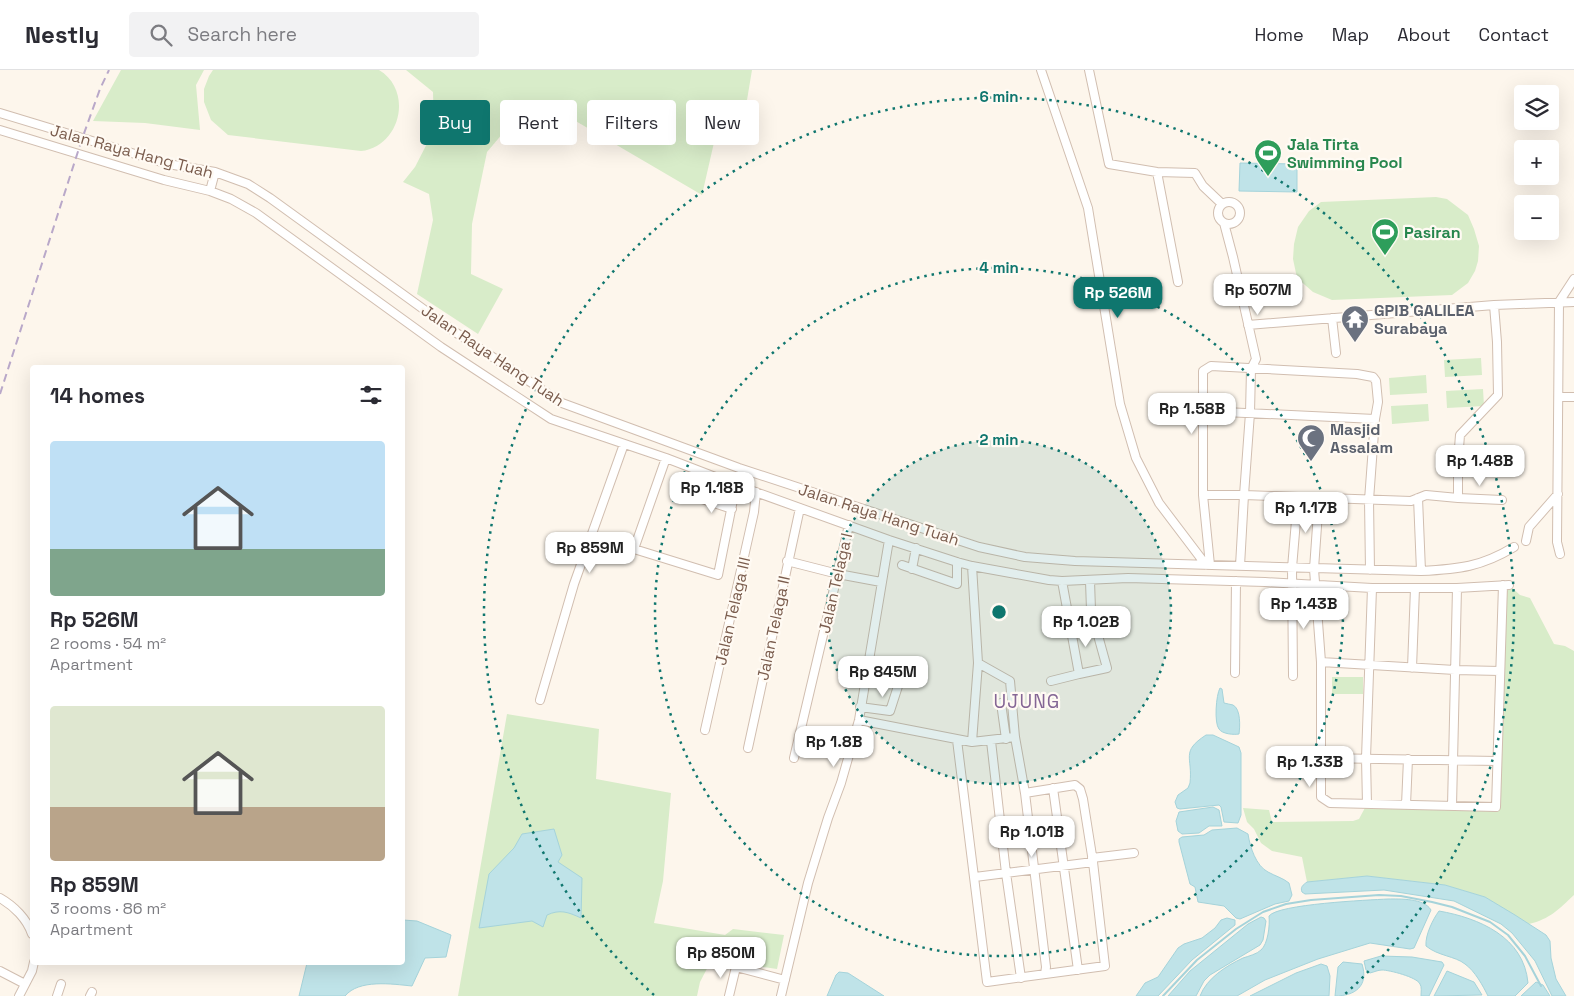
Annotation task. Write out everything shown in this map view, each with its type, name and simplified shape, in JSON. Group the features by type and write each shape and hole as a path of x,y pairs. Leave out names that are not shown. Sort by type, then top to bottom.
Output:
{"street":[{"path":"1041,70 1088,208 1120,404 1136,458 1159,503 1208,565"},
{"path":"1089,70 1109,164 1158,172 1195,173 1203,186 1222,204"},
{"name":"Jalan Raya Hang Tuah","path":"0,113 168,164 215,172 248,184 455,332 562,403 739,468 1004,553 1025,557 1075,561 1421,571 1474,566 1514,547"},
{"path":"11,134 17,119"},
{"name":"Jalan Raya Hang Tuah","path":"0,130 164,180 210,191 231,199 256,213 441,347 551,419 666,458 736,486 957,562 1049,580 1090,581 1128,578 1372,588 1457,588 1506,585 1500,671"},
{"path":"210,191 215,172"},
{"path":"1158,172 1178,282"},
{"path":"1224,223 1231,224 1237,220 1240,213 1238,206 1232,202 1222,204 1218,210 1219,218 1224,223 1233,257 1256,359 1251,369 1240,566"},
{"path":"1560,554 1557,542 1559,302 1574,279"},
{"path":"1248,325 1494,305 1574,302"},
{"path":"1458,498 1460,435 1498,394 1494,305"},
{"path":"1332,318 1336,353"},
{"path":"1208,565 1203,495 1203,371 1211,366 1357,374 1373,377 1376,381 1378,402 1375,419 1370,500 1370,570"},
{"path":"1559,397 1574,397"},
{"path":"1203,411 1375,419"},
{"path":"540,700 574,584 624,444"},
{"path":"666,458 634,549 718,575 736,486"},
{"name":"Jalan Telaga III","path":"705,730 752,522 756,492"},
{"path":"1526,541 1529,527 1558,494"},
{"path":"1203,495 1411,501 1426,495 1502,500"},
{"path":"1293,676 1292,568 1298,497"},
{"path":"699,498 732,509"},
{"path":"1319,498 1314,569 1321,662 1321,797 1330,804 1496,807 1500,671 1321,662"},
{"path":"1418,498 1421,571"},
{"name":"Jalan Telaga II","path":"748,748 800,508"},
{"name":"Jalan Telaga I","path":"794,758 848,525"},
{"path":"781,996 808,883 828,818 841,784 858,720 889,540"},
{"path":"912,569 916,548"},
{"path":"787,561 838,574 882,582"},
{"path":"902,565 957,584 957,562"},
{"path":"972,566 978,663 972,742"},
{"path":"1062,581 1079,674"},
{"path":"1050,682 1108,668 1092,610 1090,581"},
{"path":"1235,673 1236,581"},
{"path":"1367,804 1366,758 1372,588"},
{"path":"1412,668 1415,588"},
{"path":"1452,806 1457,588"},
{"path":"1069,613 1092,610"},
{"path":"978,663 1010,682 1015,737 1026,793 1046,967 1045,974"},
{"path":"860,707 890,711 900,680"},
{"path":"1001,704 1006,739"},
{"path":"858,720 972,742 1015,737"},
{"path":"957,740 987,982 1105,966 1093,860 1080,789 1075,785 1026,793"},
{"path":"991,741 1006,873 1021,978"},
{"path":"1321,758 1497,761"},
{"path":"1406,805 1408,759"},
{"path":"1053,788 1078,970"},
{"path":"975,877 1063,866 1134,852"},
{"path":"0,898 30,925"},
{"path":"19,996 33,965"},
{"path":"729,996 736,968 785,980"},
{"path":"0,970 25,984"},
{"path":"57,996 61,984"}],"green space":[{"path":"121,70 204,70 196,85 200,130 145,123 93,121"},
{"path":"213,70 379,70 390,79 396,91 399,104 398,117 393,129 385,140 374,147 361,151 228,135 211,120 204,102 204,89"},
{"path":"406,70 752,70 747,100 686,100 686,145 713,145 702,195 617,145 676,145 676,100 587,100 587,128 577,122 577,100 500,100 500,137 487,152 472,224 471,274 503,289 478,334 417,294 433,220 429,194 403,182 415,167 426,145 490,145 490,100 433,100 433,92"},
{"name":"Pasiran","path":"1436,197 1447,199 1468,215 1479,246 1475,271 1468,283 1452,295 1332,300 1313,292 1297,278 1293,259 1298,227 1309,211 1321,202"},
{"path":"1481,358 1482,375 1445,377 1444,360"},
{"path":"1426,375 1427,393 1390,395 1389,378"},
{"path":"1483,389 1484,406 1447,408 1446,391"},
{"path":"1428,404 1429,421 1392,424 1391,406"},
{"path":"1503,585 1509,585 1520,595 1530,598 1554,644 1565,646 1574,651 1574,895 1549,916 1529,924 1485,897 1445,885 1367,876 1307,882 1302,857 1272,851 1261,843 1254,829 1247,822 1243,808 1269,810 1272,822 1353,821 1359,819 1367,804 1496,807"},
{"path":"1332,677 1363,677 1363,694 1332,694"},
{"path":"507,714 599,729 596,779 671,793 663,881 654,923 725,935 733,929 784,935 777,969 712,959 700,982 697,996 458,996"}],"water":[{"name":"Jala Tirta Swimming Pool","path":"1240,163 1297,164 1297,192 1239,191"},
{"path":"1220,688 1222,689 1224,703 1236,707 1240,727 1239,734 1225,733 1217,726 1216,709"},
{"path":"1206,735 1213,735 1239,747 1241,753 1241,815 1238,823 1224,822 1219,805 1177,808 1175,802 1178,795 1188,788 1190,783 1190,751"},
{"path":"1213,807 1219,810 1222,826 1209,826 1199,833 1182,834 1178,831 1176,821 1179,812"},
{"path":"1237,828 1248,834 1252,850 1260,865 1268,872 1289,883 1292,895 1289,901 1275,904 1240,919 1236,918 1224,906 1198,902 1195,887 1190,884 1179,842 1179,839 1182,837 1204,835 1212,830"},
{"path":"554,829 562,855 558,862 582,878 581,918 568,913 556,912 547,915 543,927 532,921 479,928 489,874 514,848 522,834"},
{"path":"1367,876 1445,885 1485,897 1515,915 1546,935 1550,941 1551,958 1556,979 1566,996 1552,996 1535,961 1512,933 1501,924 1454,901 1384,890 1305,894 1301,890 1302,886 1307,882"},
{"path":"1388,899 1417,901 1428,906 1431,910 1414,948 1370,943 1318,959 1265,980 1237,996 1200,996 1207,984 1218,973 1237,961 1261,950 1267,939 1269,916 1276,912 1289,908 1324,903"},
{"path":"1439,911 1469,919 1497,932 1518,953 1525,967 1528,983 1515,996 1488,996 1469,967 1426,946 1430,927"},
{"path":"1261,917 1266,921 1263,940 1260,945 1210,975 1204,981 1196,996 1168,996 1190,971 1248,924"},
{"path":"1227,918 1235,920 1235,925 1192,960 1158,996 1136,996 1145,983 1158,977 1178,948 1202,938 1215,928 1221,920"},
{"path":"405,920 417,921 451,935 446,957 425,958 412,986 376,984 359,987 345,996 299,996 307,965 405,965"},
{"path":"1381,956 1412,957 1442,962 1444,965 1429,996 1421,996 1421,985 1414,979 1390,971 1380,970 1370,973 1366,970 1364,961"},
{"path":"1343,962 1362,964 1364,978 1362,984 1354,992 1335,996 1338,967"},
{"path":"1321,964 1327,966 1330,976 1329,996 1250,996 1296,973"},
{"path":"1447,971 1474,982 1482,995 1434,996"},
{"path":"839,972 848,973 884,996 827,996"},
{"path":"1536,982 1543,985 1550,996 1521,996"}],"waterway":[{"path":"1163,996 1197,960 1236,929 1263,912 1286,904 1311,900 1379,895 1401,896 1432,902 1452,907 1490,922 1508,935 1525,956 1541,986"}],"railway":[{"path":"0,394 82,139 109,70"}],"place":[{"name":"Jala Tirta Swimming Pool","path":"1268,177"},
{"name":"Pasiran","path":"1385,256"},
{"name":"GPIB GALILEA Surabaya","path":"1355,343"},
{"name":"Masjid Assalam","path":"1311,462"}],"district":[{"name":"UJUNG","path":"1027,701"}]}
